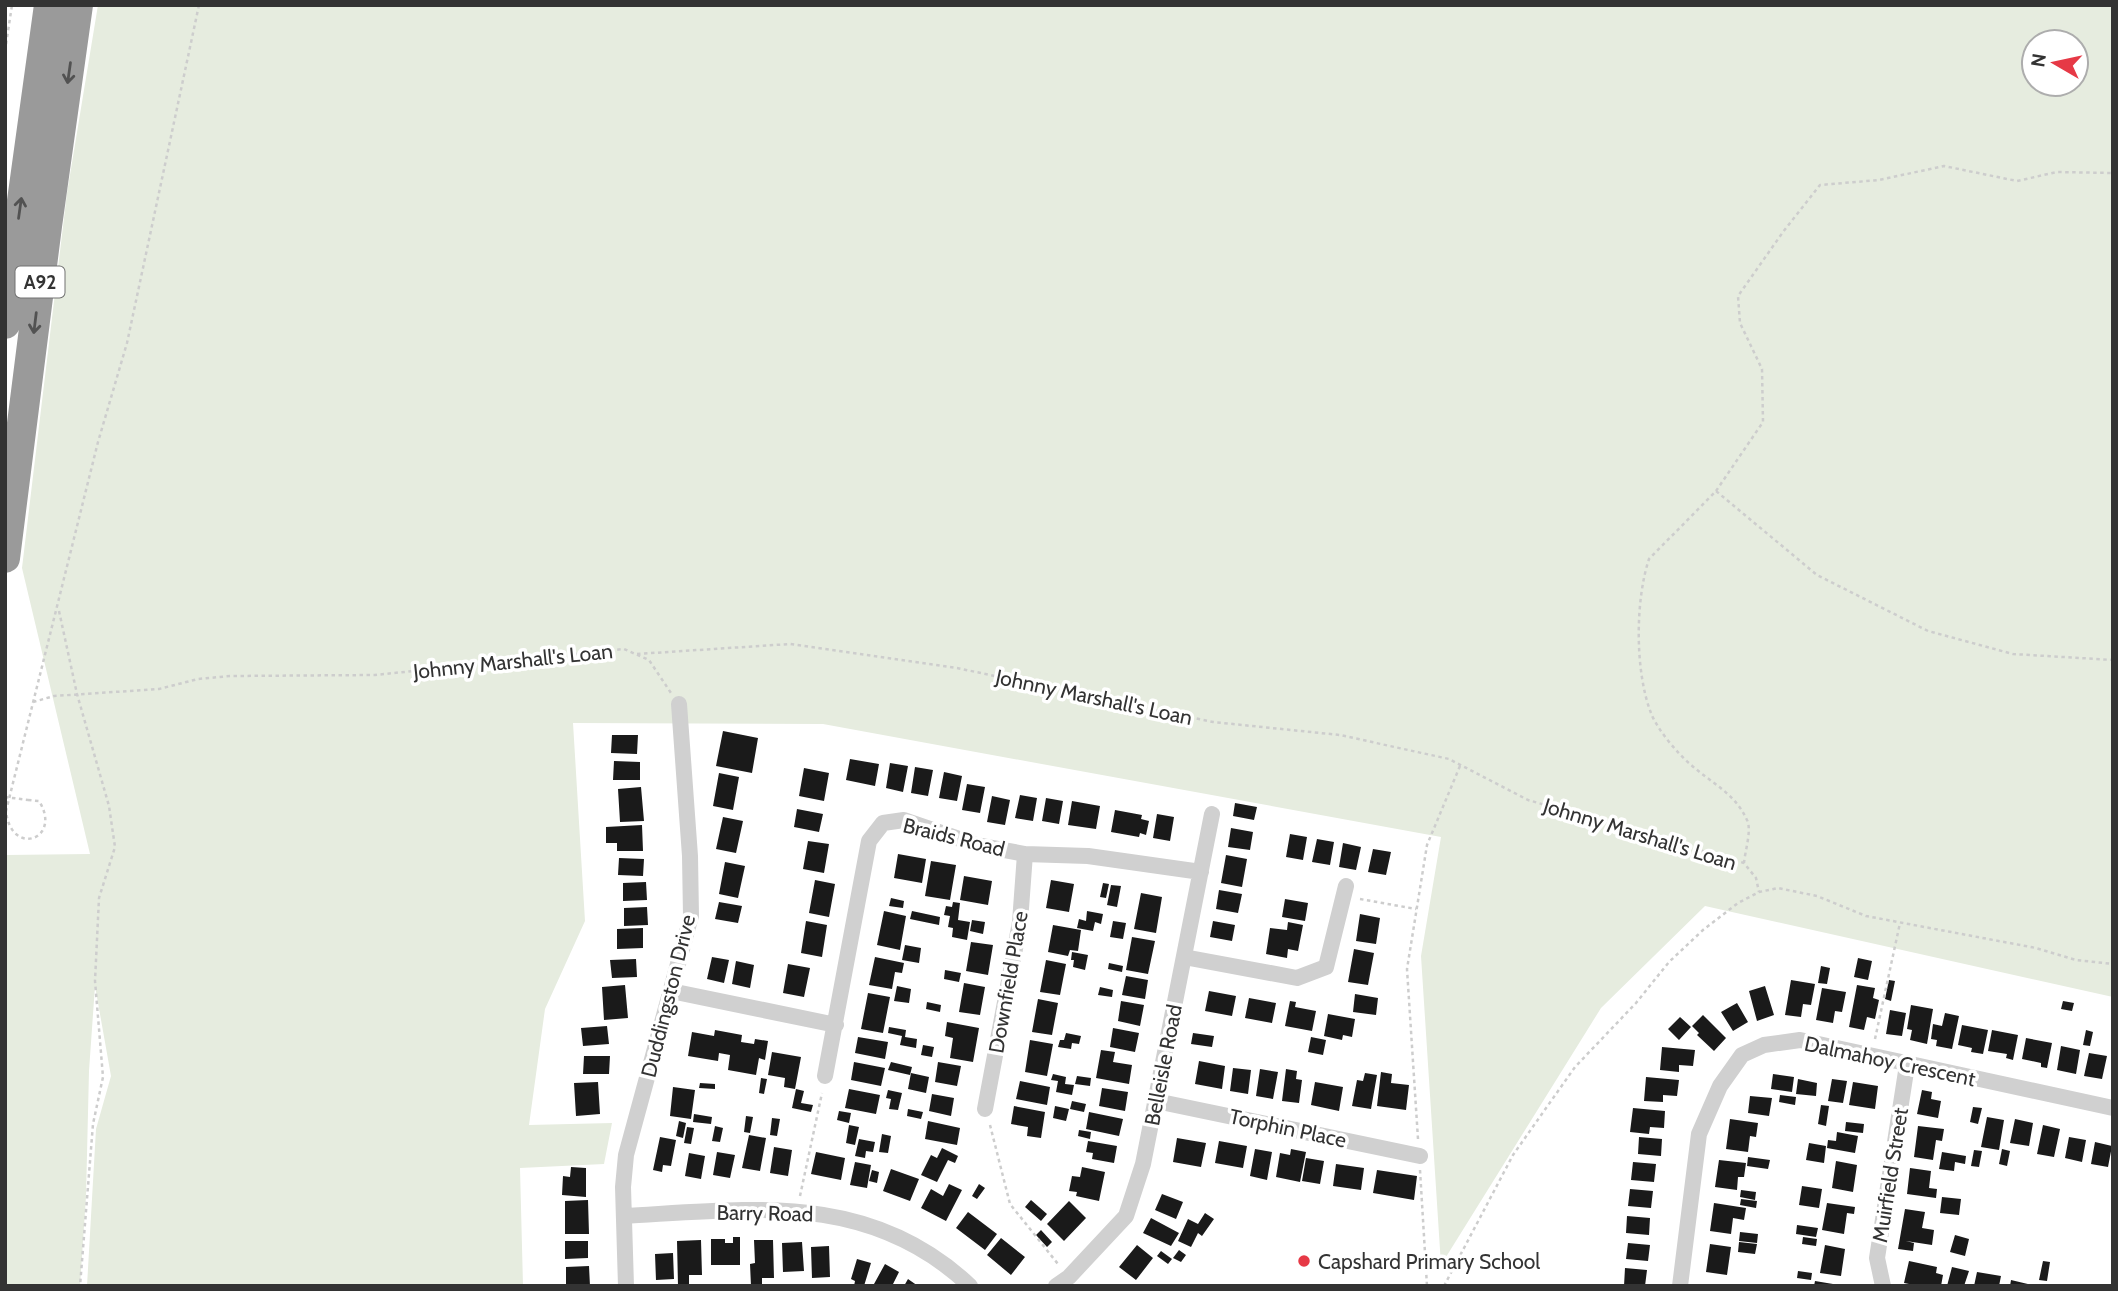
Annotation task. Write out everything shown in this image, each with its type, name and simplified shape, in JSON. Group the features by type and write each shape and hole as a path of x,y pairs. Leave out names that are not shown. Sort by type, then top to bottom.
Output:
{"highway":[{"name":"A92","path":"5,324 49,5"},
{"name":"A92","path":"5,558 78,5"}],"street":[{"name":"Duddingston Drive","path":"626,1286 623,1186 626,1155 691,916 690,856 678,704"},
{"name":"Belleisle Road","path":"1062,1281 1126,1216 1143,1164 1212,814"},
{"name":"Braids Road","path":"825,1076 869,841 883,823 904,820 977,845 1025,854 1088,856 1201,872"},
{"name":"Downfield Place","path":"985,1109 1020,922 1025,854"},
{"path":"1184,957 1297,978 1326,967 1344,891"},
{"path":"671,991 836,1026"},
{"name":"Dalmahoy Crescent","path":"1680,1286 1699,1134 1720,1086 1742,1055 1764,1045 1800,1040 2113,1108"},
{"name":"Muirfield Street","path":"1883,1286 1877,1258 1907,1065"},
{"name":"Torphin Place","path":"1156,1101 1420,1156"},
{"name":"Barry Road","path":"624,1216 781,1210 850,1219 906,1238 928,1250 970,1286"}],"path":[{"path":"5,51 12,5"},
{"path":"5,797 28,800 39,801 47,818 46,827 41,834 26,839 16,836 10,830 6,811 33,702 59,607 99,442 127,342 199,5"},
{"path":"1744,863 1749,822 1729,792 1690,764 1672,745 1651,714 1639,661 1638,616 1644,573 1649,559 1716,491 1763,422 1762,369 1740,323 1738,296 1783,232 1820,186 1879,180 1944,166 2017,181 2057,172 2113,173"},
{"path":"1716,491 1817,575 1927,631 2013,654 2113,660"},
{"path":"59,607 77,694 109,806 115,847 99,898 95,981 103,1077 93,1124 80,1286"},
{"name":"Johnny Marshall's Loan","path":"33,702 54,696 159,690 198,679 230,676 375,676 624,649 637,654 790,644 957,668 1213,722 1340,735 1449,759 1528,800 1744,863 1756,878 1759,892"},
{"path":"637,654 649,660 678,704"},
{"path":"1427,1286 1407,969 1427,845 1461,765"},
{"path":"1444,1286 1513,1156 1576,1067 1636,1003 1668,962 1738,903 1759,892 1778,888 1817,896 1866,916 2036,948 2076,960 2113,964"},
{"path":"1344,891 1417,909"},
{"path":"1871,1056 1900,922"},
{"path":"797,1211 825,1076"},
{"path":"985,1109 1010,1204 1062,1281"}],"shaded area":[{"path":"98,5 2113,5 2113,997 1705,906 1601,1008 1441,1265 1421,956 1441,837 823,724 573,723 585,921 545,1009 529,1125 612,1123 604,1164 520,1168 523,1286 87,1286 96,1129 111,1076 95,986 80,1286 5,1286 6,855 90,854 22,568 67,193"}],"building":[{"path":"723,731 758,738 752,773 716,766"},
{"path":"612,735 638,735 637,754 611,753"},
{"path":"850,759 879,764 875,786 846,780"},
{"path":"614,761 640,762 640,780 613,780"},
{"path":"890,763 908,766 903,792 886,788"},
{"path":"915,767 933,770 928,796 911,793"},
{"path":"804,768 829,773 824,801 799,796"},
{"path":"944,772 962,776 957,801 939,798"},
{"path":"719,773 739,777 733,810 713,806"},
{"path":"967,784 985,787 980,813 962,810"},
{"path":"641,787 644,821 620,822 618,789"},
{"path":"1020,795 1037,798 1033,821 1015,818"},
{"path":"992,796 1010,800 1005,825 987,822"},
{"path":"1046,798 1063,801 1059,824 1042,821"},
{"path":"1072,801 1100,806 1096,829 1068,825"},
{"path":"1235,803 1257,807 1254,820 1233,816"},
{"path":"797,809 823,814 819,832 794,827"},
{"path":"1115,810 1142,815 1141,819 1149,821 1146,835 1140,833 1139,837 1111,832"},
{"path":"1157,814 1174,817 1170,841 1153,838"},
{"path":"723,817 743,821 736,853 716,849"},
{"path":"642,825 643,851 617,851 617,843 606,843 606,827"},
{"path":"1231,828 1253,832 1250,850 1228,847"},
{"path":"1290,834 1307,837 1303,860 1286,857"},
{"path":"1317,839 1334,842 1330,865 1312,862"},
{"path":"808,841 829,844 824,873 803,869"},
{"path":"1343,843 1361,847 1356,870 1339,867"},
{"path":"1373,849 1391,852 1386,875 1368,872"},
{"path":"898,854 926,859 922,883 894,878"},
{"path":"1226,855 1247,859 1242,887 1221,883"},
{"path":"619,858 644,859 643,876 618,875"},
{"path":"931,861 956,865 950,900 925,896"},
{"path":"725,862 745,866 738,898 719,894"},
{"path":"964,876 992,881 988,905 960,900"},
{"path":"815,880 835,884 829,917 809,913"},
{"path":"1051,880 1074,884 1069,912 1046,908"},
{"path":"646,882 647,900 623,901 623,883"},
{"path":"1103,883 1109,884 1106,898 1100,897"},
{"path":"1111,885 1121,886 1117,907 1107,905"},
{"path":"1219,890 1242,894 1238,913 1216,909"},
{"path":"1141,893 1162,897 1156,933 1134,929"},
{"path":"891,898 904,901 903,908 889,906"},
{"path":"1285,899 1308,903 1305,921 1282,917"},
{"path":"719,902 742,906 738,923 715,919"},
{"path":"953,902 960,903 958,920 970,922 967,940 952,937 953,928 948,927 950,916 944,915 946,906 952,907"},
{"path":"647,907 648,925 624,926 624,908"},
{"path":"884,911 906,916 900,950 877,945"},
{"path":"912,911 940,917 939,925 910,919"},
{"path":"1087,911 1103,914 1101,924 1095,922 1093,931 1077,928 1079,919 1086,921"},
{"path":"1360,914 1380,918 1376,944 1356,941"},
{"path":"972,920 985,922 983,934 970,931"},
{"path":"806,921 827,925 822,957 801,953"},
{"path":"1113,921 1126,923 1123,939 1110,937"},
{"path":"1213,921 1235,925 1232,941 1210,937"},
{"path":"1288,922 1303,925 1298,951 1288,949 1287,958 1266,954 1270,928 1287,930"},
{"path":"1053,925 1081,930 1078,951 1070,950 1068,956 1048,952"},
{"path":"643,928 643,948 617,949 617,929"},
{"path":"1132,937 1155,941 1148,974 1126,970"},
{"path":"971,942 993,945 988,975 966,971"},
{"path":"905,945 921,948 919,963 902,960"},
{"path":"1354,949 1374,953 1368,985 1348,982"},
{"path":"1072,952 1088,955 1085,970 1073,967"},
{"path":"712,957 729,960 724,983 707,979"},
{"path":"875,957 904,963 902,973 895,972 892,989 869,985"},
{"path":"1858,958 1872,961 1868,980 1854,977"},
{"path":"636,959 637,977 612,978 610,960"},
{"path":"1046,960 1066,964 1060,995 1040,992"},
{"path":"736,961 754,965 750,988 732,984"},
{"path":"1109,963 1123,966 1122,972 1108,969"},
{"path":"788,964 810,968 804,997 783,993"},
{"path":"1821,966 1830,968 1827,984 1818,983"},
{"path":"945,970 961,973 959,982 944,979"},
{"path":"1126,976 1148,980 1145,999 1122,995"},
{"path":"1791,980 1815,984 1811,1005 1803,1004 1801,1017 1785,1015"},
{"path":"1889,980 1895,981 1891,1001 1885,999"},
{"path":"964,983 985,987 980,1015 959,1012"},
{"path":"625,985 628,1018 604,1020 602,987"},
{"path":"1857,985 1875,988 1873,998 1879,1000 1875,1019 1867,1017 1864,1030 1849,1027"},
{"path":"897,986 911,989 909,1003 894,1001"},
{"path":"1765,986 1774,1015 1757,1021 1749,991"},
{"path":"1100,987 1113,990 1112,997 1098,995"},
{"path":"1822,988 1846,992 1842,1012 1835,1011 1833,1023 1816,1020"},
{"path":"1209,991 1236,996 1232,1016 1205,1011"},
{"path":"868,993 890,997 883,1033 861,1029"},
{"path":"1355,994 1378,998 1376,1015 1353,1012"},
{"path":"1249,998 1276,1003 1272,1023 1245,1018"},
{"path":"1038,999 1058,1003 1052,1035 1032,1032"},
{"path":"1121,1001 1144,1005 1140,1026 1118,1021"},
{"path":"1290,1001 1296,1002 1295,1007 1316,1011 1312,1031 1285,1026"},
{"path":"2063,1001 2074,1003 2072,1011 2061,1009"},
{"path":"927,1002 941,1005 940,1012 926,1009"},
{"path":"1737,1003 1748,1022 1733,1031 1721,1012"},
{"path":"1911,1005 1933,1009 1927,1044 1910,1040 1912,1030 1907,1029"},
{"path":"1890,1010 1906,1013 1902,1036 1886,1034"},
{"path":"1945,1013 1959,1016 1952,1049 1936,1046 1937,1040 1931,1039 1933,1024 1942,1026"},
{"path":"1328,1014 1355,1019 1352,1037 1343,1035 1342,1040 1324,1036"},
{"path":"1703,1015 1726,1038 1714,1051 1697,1035 1699,1033 1692,1026"},
{"path":"1680,1017 1691,1027 1679,1040 1668,1029"},
{"path":"947,1022 979,1028 973,1062 950,1058 953,1038 945,1036"},
{"path":"1962,1025 1988,1030 1983,1054 1971,1052 1972,1048 1958,1045"},
{"path":"607,1026 609,1044 583,1046 581,1028"},
{"path":"889,1027 906,1030 905,1037 917,1039 916,1048 900,1045 902,1036 888,1033"},
{"path":"1113,1028 1139,1033 1135,1052 1110,1047"},
{"path":"715,1030 742,1035 741,1042 754,1044 755,1039 768,1041 765,1060 759,1058 756,1075 728,1070 730,1055 719,1053 718,1061 688,1056 692,1032 714,1036"},
{"path":"1992,1030 2018,1035 2013,1060 2006,1058 2007,1054 1988,1051"},
{"path":"2086,1030 2093,1032 2090,1046 2083,1045"},
{"path":"1066,1033 1081,1036 1079,1044 1072,1043 1071,1049 1058,1047"},
{"path":"1193,1033 1214,1036 1212,1047 1191,1044"},
{"path":"858,1037 888,1042 885,1059 855,1053"},
{"path":"1311,1037 1326,1040 1323,1055 1308,1052"},
{"path":"2026,1038 2052,1043 2047,1068 2041,1067 2041,1063 2022,1059"},
{"path":"1030,1040 1053,1044 1047,1076 1025,1072"},
{"path":"923,1045 934,1047 932,1057 921,1055"},
{"path":"2061,1046 2080,1050 2076,1074 2057,1070"},
{"path":"1662,1047 1695,1050 1693,1066 1679,1065 1679,1072 1660,1070"},
{"path":"1101,1050 1115,1052 1113,1062 1132,1065 1129,1084 1096,1078"},
{"path":"772,1052 801,1057 795,1089 784,1087 785,1078 768,1075"},
{"path":"2089,1053 2107,1056 2102,1079 2084,1076"},
{"path":"584,1056 610,1056 609,1074 583,1074"},
{"path":"1199,1061 1225,1066 1222,1089 1195,1084"},
{"path":"854,1062 885,1068 881,1086 851,1080"},
{"path":"891,1062 912,1067 910,1075 888,1070"},
{"path":"938,1062 961,1066 957,1086 935,1082"},
{"path":"1233,1068 1251,1070 1248,1094 1230,1091"},
{"path":"1260,1069 1278,1072 1273,1099 1256,1096"},
{"path":"1286,1069 1297,1071 1296,1079 1302,1080 1299,1103 1282,1101"},
{"path":"1381,1072 1392,1074 1391,1083 1409,1085 1406,1110 1377,1106"},
{"path":"911,1073 929,1077 926,1093 908,1089"},
{"path":"1365,1073 1377,1075 1371,1109 1352,1106 1357,1080 1363,1081"},
{"path":"1053,1074 1066,1077 1065,1084 1074,1085 1072,1095 1056,1092 1058,1081 1051,1080"},
{"path":"1773,1074 1794,1077 1792,1092 1771,1089"},
{"path":"1077,1076 1091,1078 1090,1086 1075,1084"},
{"path":"1646,1077 1679,1080 1677,1096 1663,1095 1663,1102 1644,1101"},
{"path":"761,1078 767,1079 764,1094 759,1093"},
{"path":"1798,1079 1817,1083 1816,1096 1796,1094"},
{"path":"1832,1079 1847,1081 1843,1103 1828,1101"},
{"path":"1020,1081 1050,1087 1047,1105 1016,1099"},
{"path":"598,1082 600,1114 576,1116 574,1083"},
{"path":"1315,1082 1343,1087 1339,1111 1311,1105"},
{"path":"1853,1082 1878,1086 1875,1109 1849,1105"},
{"path":"700,1083 715,1084 715,1089 699,1088"},
{"path":"673,1087 695,1090 691,1119 670,1116"},
{"path":"1102,1088 1128,1092 1125,1111 1099,1106"},
{"path":"796,1089 804,1091 801,1103 813,1105 811,1112 792,1108"},
{"path":"849,1089 880,1095 876,1114 845,1108"},
{"path":"888,1090 902,1093 898,1110 889,1109 891,1099 886,1098"},
{"path":"1922,1090 1932,1092 1931,1099 1941,1101 1938,1118 1917,1114"},
{"path":"932,1094 954,1098 951,1116 929,1111"},
{"path":"1780,1095 1796,1097 1795,1105 1779,1102"},
{"path":"1750,1096 1772,1098 1769,1116 1748,1113"},
{"path":"1072,1101 1086,1104 1084,1112 1070,1109"},
{"path":"1821,1105 1829,1106 1826,1126 1818,1124"},
{"path":"1014,1106 1045,1112 1041,1138 1027,1136 1028,1127 1011,1124"},
{"path":"1055,1106 1069,1109 1066,1121 1053,1118"},
{"path":"1973,1107 1982,1108 1978,1124 1970,1122"},
{"path":"1633,1108 1665,1111 1664,1128 1650,1127 1649,1134 1630,1132"},
{"path":"908,1109 923,1112 921,1119 907,1116"},
{"path":"839,1111 851,1113 849,1123 837,1120"},
{"path":"1089,1112 1123,1119 1119,1136 1086,1129"},
{"path":"694,1114 712,1117 711,1124 693,1122"},
{"path":"746,1116 753,1117 750,1133 744,1132"},
{"path":"1987,1117 2004,1120 1999,1150 1981,1147"},
{"path":"772,1118 780,1119 777,1136 770,1135"},
{"path":"1730,1119 1758,1123 1756,1137 1750,1136 1748,1152 1726,1149"},
{"path":"2015,1119 2033,1123 2029,1146 2010,1143"},
{"path":"679,1121 686,1123 683,1138 676,1136"},
{"path":"928,1121 960,1128 957,1145 925,1139"},
{"path":"1846,1122 1864,1124 1863,1133 1845,1131"},
{"path":"849,1125 859,1127 855,1145 846,1143"},
{"path":"2043,1125 2060,1129 2054,1157 2037,1154"},
{"path":"715,1126 723,1128 720,1142 712,1141"},
{"path":"1918,1126 1944,1129 1942,1141 1936,1140 1933,1160 1914,1157"},
{"path":"687,1127 694,1128 691,1144 684,1143"},
{"path":"1079,1130 1091,1132 1090,1139 1078,1136"},
{"path":"1837,1132 1858,1136 1855,1153 1827,1148 1828,1140 1836,1141"},
{"path":"882,1134 891,1136 888,1153 879,1152"},
{"path":"749,1135 766,1138 760,1171 742,1168"},
{"path":"660,1137 676,1140 671,1166 663,1165 662,1172 653,1170"},
{"path":"1639,1137 1662,1139 1661,1156 1638,1154"},
{"path":"2069,1137 2086,1140 2082,1162 2065,1158"},
{"path":"1177,1138 1206,1143 1201,1167 1173,1162"},
{"path":"859,1139 875,1142 873,1152 866,1151 865,1158 855,1156"},
{"path":"1088,1141 1117,1146 1114,1163 1092,1159 1093,1153 1086,1152"},
{"path":"1219,1141 1247,1146 1243,1168 1215,1163"},
{"path":"2095,1142 2112,1146 2108,1167 2091,1164"},
{"path":"1809,1143 1826,1146 1824,1163 1806,1160"},
{"path":"774,1147 792,1150 788,1176 770,1173"},
{"path":"942,1148 958,1156 955,1163 948,1160 937,1182 921,1175 931,1155 937,1158"},
{"path":"1255,1149 1272,1152 1267,1180 1250,1176"},
{"path":"1291,1149 1306,1152 1300,1182 1276,1177 1280,1153 1290,1155"},
{"path":"2002,1149 2010,1151 2007,1166 1999,1164"},
{"path":"1974,1150 1982,1151 1979,1167 1971,1166"},
{"path":"717,1152 735,1155 730,1178 713,1175"},
{"path":"816,1152 845,1158 841,1180 811,1174"},
{"path":"1942,1152 1966,1156 1965,1164 1955,1162 1954,1171 1939,1169"},
{"path":"689,1153 705,1156 701,1179 685,1176"},
{"path":"1748,1157 1770,1160 1768,1169 1747,1166"},
{"path":"1306,1158 1324,1161 1320,1184 1302,1181"},
{"path":"1719,1160 1746,1163 1744,1177 1738,1177 1737,1190 1715,1187"},
{"path":"1836,1161 1857,1165 1853,1192 1832,1188"},
{"path":"855,1162 871,1165 867,1188 850,1185"},
{"path":"1633,1162 1656,1164 1654,1182 1631,1180"},
{"path":"1336,1164 1364,1168 1361,1190 1333,1186"},
{"path":"571,1167 586,1168 586,1197 562,1195 563,1176 570,1177"},
{"path":"1082,1167 1105,1172 1099,1201 1076,1196 1077,1192 1069,1191 1072,1176 1080,1177"},
{"path":"1910,1168 1931,1171 1929,1188 1937,1189 1936,1198 1907,1194"},
{"path":"891,1169 919,1179 910,1201 883,1191"},
{"path":"872,1170 879,1172 877,1183 869,1181"},
{"path":"1377,1170 1417,1176 1414,1200 1373,1193"},
{"path":"949,1184 962,1190 946,1221 921,1208 931,1189 943,1196"},
{"path":"979,1184 985,1188 977,1199 972,1196"},
{"path":"1802,1186 1822,1189 1819,1208 1799,1205"},
{"path":"1630,1189 1653,1191 1651,1208 1628,1206"},
{"path":"1741,1190 1756,1192 1755,1200 1740,1197"},
{"path":"1162,1194 1183,1202 1176,1219 1155,1210"},
{"path":"1942,1197 1961,1199 1959,1215 1940,1213"},
{"path":"1741,1199 1757,1201 1756,1208 1740,1205"},
{"path":"588,1200 589,1234 565,1234 565,1201"},
{"path":"1031,1200 1047,1214 1041,1221 1025,1207"},
{"path":"1069,1201 1086,1218 1064,1241 1047,1224"},
{"path":"1714,1203 1746,1208 1744,1220 1733,1218 1731,1234 1710,1231"},
{"path":"1827,1203 1855,1207 1854,1214 1847,1213 1844,1234 1822,1230"},
{"path":"1905,1209 1925,1212 1922,1228 1934,1230 1932,1245 1906,1241 1914,1243 1913,1251 1898,1249"},
{"path":"968,1212 997,1234 985,1250 956,1228"},
{"path":"1205,1213 1214,1219 1202,1236 1198,1233 1191,1247 1178,1241 1188,1219 1198,1224"},
{"path":"1627,1216 1650,1218 1649,1235 1626,1233"},
{"path":"1151,1218 1179,1233 1171,1246 1143,1233"},
{"path":"1797,1225 1818,1228 1816,1237 1796,1234"},
{"path":"1041,1230 1052,1242 1047,1247 1036,1235"},
{"path":"1740,1232 1758,1234 1757,1243 1739,1241"},
{"path":"1955,1235 1969,1239 1965,1256 1950,1252"},
{"path":"733,1237 740,1237 740,1265 711,1265 711,1239 725,1239 725,1243 733,1243"},
{"path":"1803,1237 1817,1239 1816,1246 1802,1244"},
{"path":"1001,1238 1025,1257 1011,1275 987,1255"},
{"path":"701,1240 702,1275 689,1275 689,1286 678,1286 677,1241"},
{"path":"754,1240 773,1240 774,1278 762,1278 762,1286 751,1286 750,1264 755,1263"},
{"path":"565,1241 588,1241 588,1258 565,1259"},
{"path":"802,1242 804,1271 783,1272 782,1243"},
{"path":"1739,1242 1757,1244 1755,1254 1738,1252"},
{"path":"1628,1243 1650,1245 1648,1261 1626,1259"},
{"path":"1710,1244 1731,1247 1727,1275 1706,1272"},
{"path":"1137,1245 1153,1258 1136,1280 1119,1267"},
{"path":"1825,1245 1845,1249 1841,1276 1820,1273"},
{"path":"829,1246 830,1277 812,1278 811,1247"},
{"path":"1179,1250 1186,1255 1181,1262 1173,1258"},
{"path":"1161,1251 1172,1259 1168,1264 1157,1256"},
{"path":"673,1253 674,1279 656,1280 655,1254"},
{"path":"857,1259 871,1263 864,1286 854,1286 855,1281 851,1279"},
{"path":"1909,1261 1937,1267 1936,1273 1943,1275 1941,1286 1904,1283"},
{"path":"2043,1261 2050,1262 2047,1281 2039,1280"},
{"path":"885,1264 899,1272 892,1286 877,1286 874,1284"},
{"path":"589,1266 590,1286 566,1286 566,1267"},
{"path":"1952,1267 1969,1271 1964,1286 1947,1286"},
{"path":"1625,1268 1647,1270 1645,1286 1624,1286"},
{"path":"1798,1271 1812,1273 1811,1280 1797,1278"},
{"path":"1977,1272 2001,1276 1999,1286 1974,1286"},
{"path":"908,1279 918,1286 904,1286"},
{"path":"2011,1280 2032,1285 2032,1286 2010,1286"},
{"path":"1815,1281 1833,1284 1833,1286 1814,1286"}],"place":[{"name":"Capshard Primary School","path":"1304,1261"}]}
